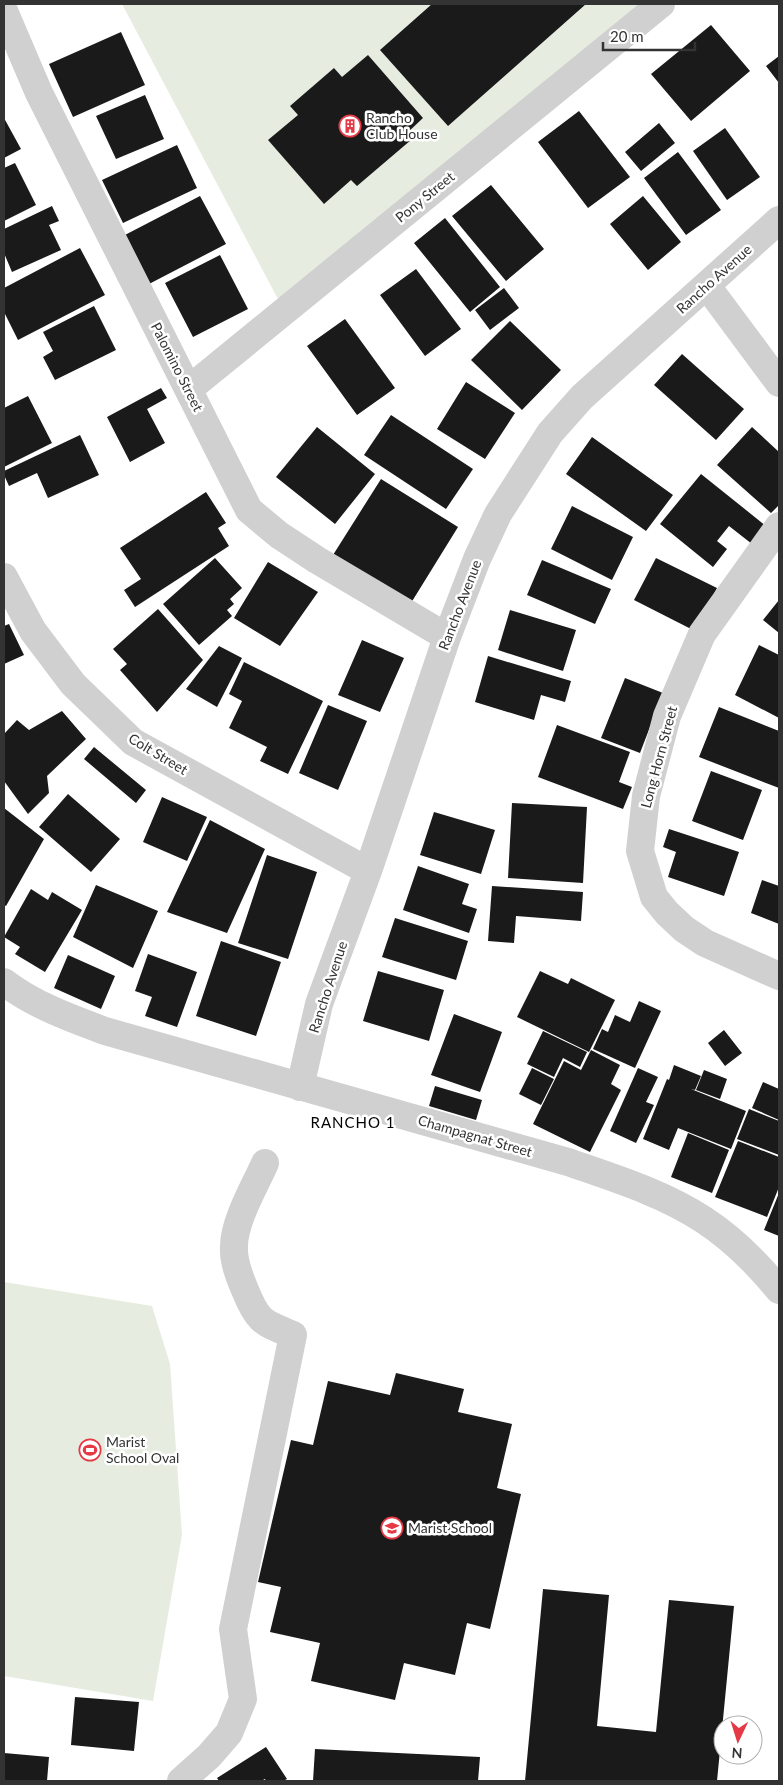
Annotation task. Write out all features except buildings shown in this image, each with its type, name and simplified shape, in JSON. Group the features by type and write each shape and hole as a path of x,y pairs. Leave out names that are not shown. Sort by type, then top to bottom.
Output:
{"street":[{"name":"Pony Street","path":"189,390 661,4"},
{"name":"Palomino Street","path":"4,11 39,92 250,510 279,535 317,560 448,638"},
{"name":"Rancho Avenue","path":"300,1087 319,1004 368,871 448,638 477,559 498,514 550,433 582,398 779,220"},
{"path":"708,286 779,383"},
{"name":"Long Horn Street","path":"779,526 702,634 667,716 646,796 640,851 654,897 667,913 705,944 779,976"},
{"name":"Colt Street","path":"4,576 33,631 73,684 133,742 368,871"},
{"name":"Champagnat Street","path":"4,982 16,991 56,1013 105,1031 568,1162 637,1187 672,1202 710,1224 745,1252 779,1290"},
{"path":"181,1781 209,1756 229,1733 243,1699 233,1629 293,1335 266,1324 253,1310 237,1273 234,1245 240,1218 265,1163"}],"shaded area":[{"path":"122,4 643,4 279,301"},
{"name":"Marist School Oval","path":"4,1282 152,1306 170,1364 182,1535 153,1701 4,1676"}],"place":[{"name":"Rancho Club House","path":"350,126"},
{"name":"Marist School Oval","path":"90,1450"},
{"name":"Marist School","path":"392,1528"}],"district":[{"name":"RANCHO 1","path":"353,1123"}]}
